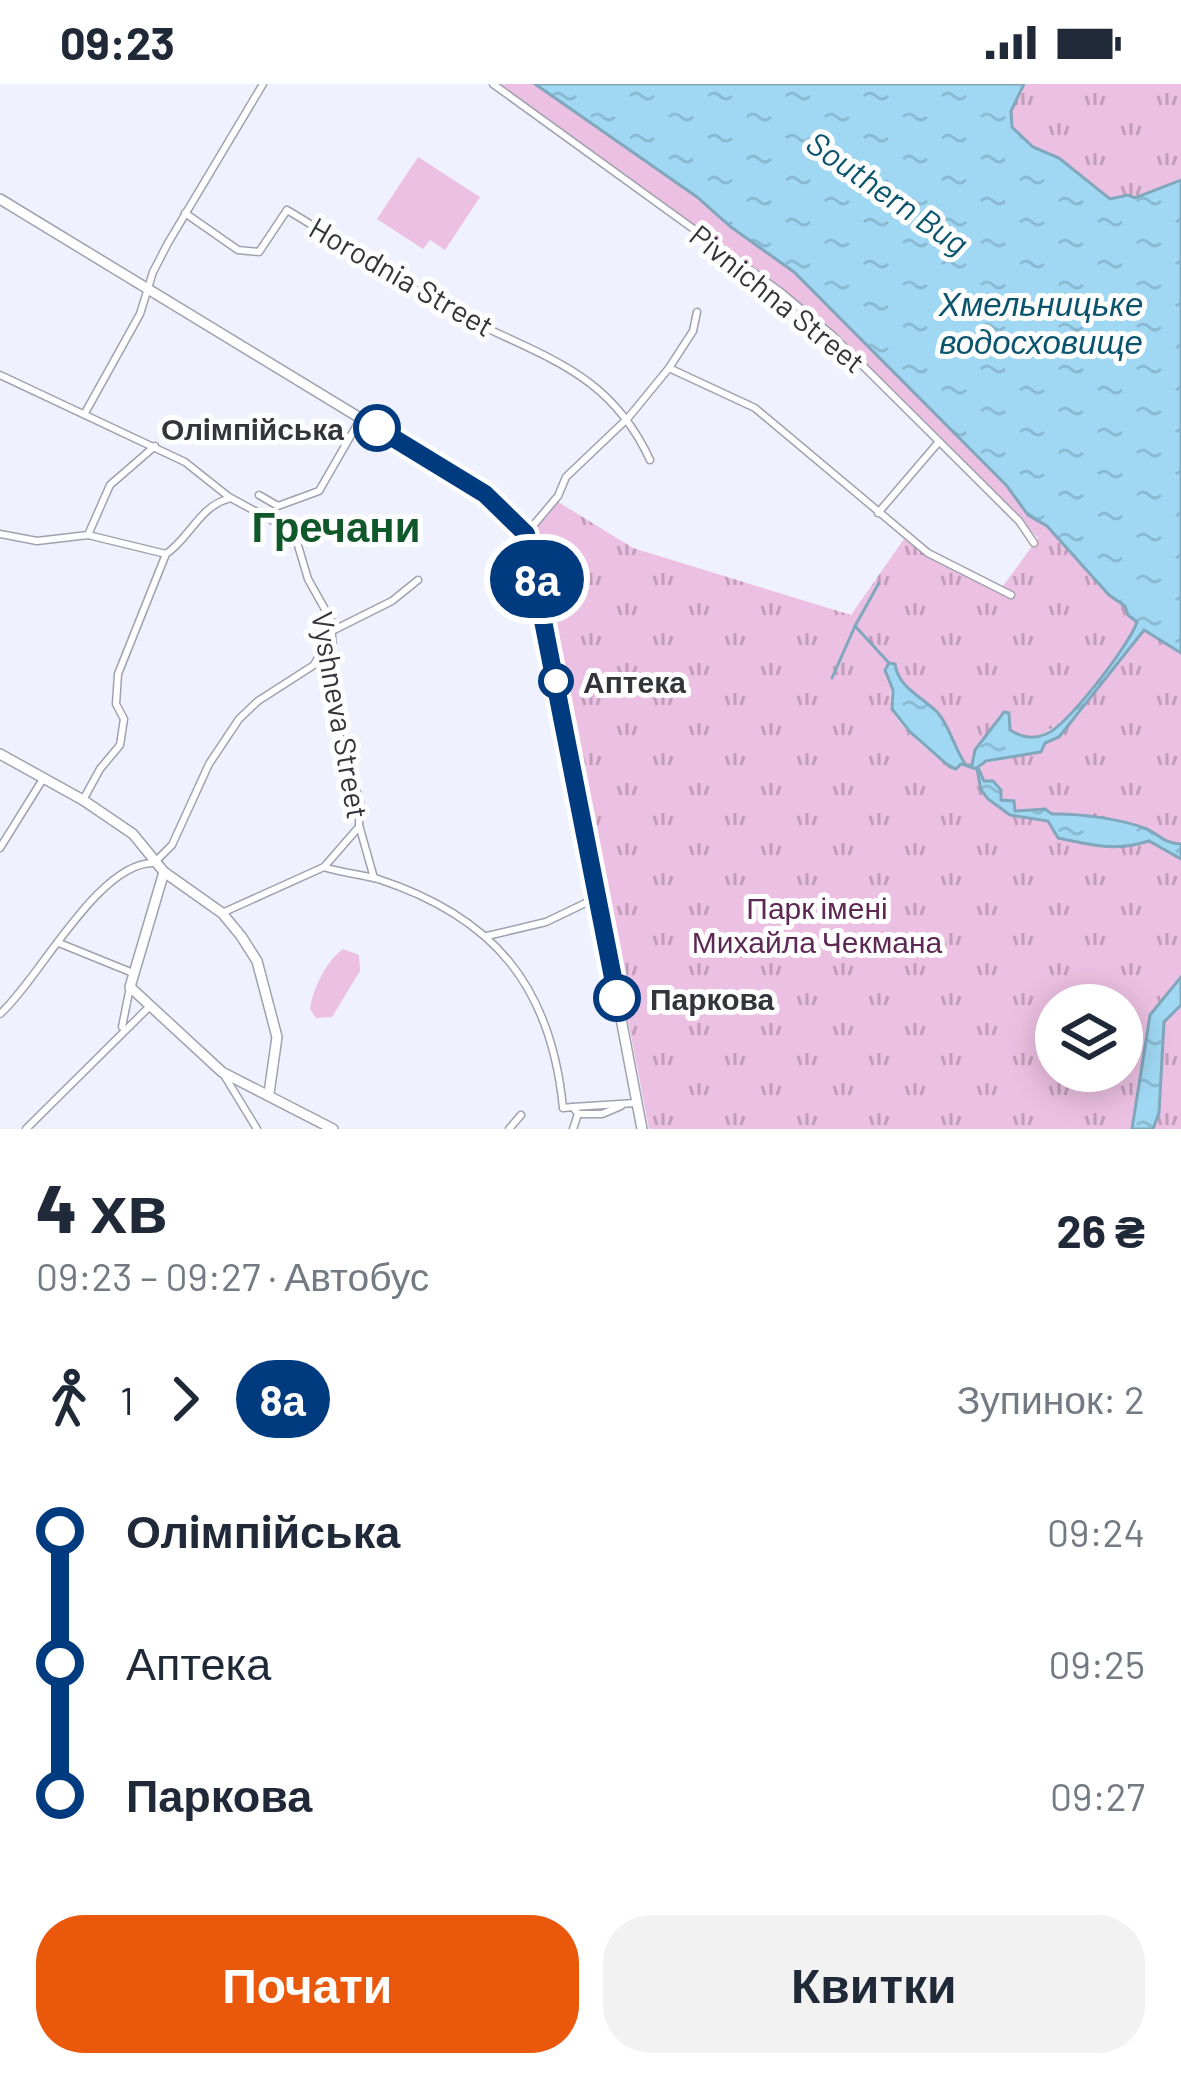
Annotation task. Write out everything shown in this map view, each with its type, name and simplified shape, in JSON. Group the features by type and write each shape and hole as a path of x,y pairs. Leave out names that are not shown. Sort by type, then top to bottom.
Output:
{"main road":[{"path":"0,199 485,494 526,534 598,898 631,1103 642,1129"},
{"path":"0,754 133,834 164,872 222,913 253,952 277,1037 264,1091"},
{"path":"164,872 130,987 223,1072 333,1129"}],"street":[{"path":"85,413 134,325 185,213 263,84"},
{"name":"Pivnichna Street","path":"494,84 782,293 848,350 1018,521 1034,543"},
{"name":"Horodnia Street","path":"185,213 238,250 260,252 287,210 474,322 564,364 598,386 628,418"},
{"path":"526,534 558,496 566,477 628,418 669,368 693,331 697,312"},
{"path":"669,368 755,408 928,553 1011,595"},
{"name":"Vyshneva Street","path":"0,375 185,462 229,497 294,532 308,579 325,604 332,632 338,731 360,802 359,825 374,878"},
{"path":"260,494 278,506 319,490 361,418"},
{"path":"628,418 650,460"},
{"path":"878,513 938,444"},
{"path":"88,535 110,485 155,446"},
{"path":"83,800 120,746 124,719 116,704 118,674 166,554 219,501 239,500"},
{"path":"0,534 37,541 88,535 166,554"},
{"path":"0,1014 35,977 92,901 117,877 154,862 172,845 209,764 238,719 257,700 314,665 332,632 398,597 418,580"},
{"path":"314,665 334,668"},
{"path":"0,848 43,779"},
{"path":"222,913 324,867 359,825"},
{"path":"324,867 374,878 437,903 487,936 507,957 542,1018 559,1074 562,1108 576,1111 631,1103"},
{"path":"487,936 546,922 598,898"},
{"path":"59,943 133,973"},
{"path":"121,1031 130,987"},
{"path":"26,1129 150,1006"},
{"path":"223,1072 257,1129"},
{"path":"242,1106 264,1091"},
{"path":"574,1129 576,1111"},
{"path":"508,1129 521,1115"}],"green space":[{"path":"498,84 535,84 697,197 794,272 1007,486 1028,515 1047,526 1038,538 834,333"},
{"path":"1024,84 1181,84 1181,180 1135,198 1110,199 1048,152 1033,147 1012,127 1011,111"},
{"path":"418,157 480,197 445,250 430,240 423,249 377,219"},
{"name":"Парк імені Михайла Чекмана","path":"555,500 633,548 851,615 904,539 926,556 1003,586 1047,526 1109,595 1125,606 1137,626 1067,716 1033,737 1015,733 1000,714 975,750 972,765 994,804 1048,821 1058,838 1115,847 1149,841 1181,859 1181,977 1150,1015 1143,1059 1143,984 1035,984 1035,1092 1138,1092 1132,1129 649,1129 543,578 529,531","holes":["895,671 942,718 964,763 956,769 920,743 896,716 891,695"]},
{"path":"1144,629 1181,653 1181,844 1113,820 1052,814 1045,809 1015,811 1000,799 1001,790 983,781 980,764 1038,753"},
{"path":"343,949 359,955 360,971 332,1017 316,1018 310,1009 317,985"},
{"path":"1181,1005 1181,1129 1153,1129 1159,1113 1164,1022"}],"water":[{"name":"Хмельницьке водосховище","path":"535,84 1024,84 1011,111 1012,127 1033,147 1059,158 1110,199 1135,198 1181,180 1181,653 1144,630 1059,737 1045,743 1041,752 986,761 978,767 984,781 993,781 1001,790 1001,800 1014,801 1015,811 1045,809 1052,814 1137,825 1181,844 1181,859 1149,841 1114,847 1058,838 1048,821 1010,815 981,790 977,769 961,764 950,767 910,732 892,709 893,690 885,670 889,663 895,664 906,686 938,713 966,765 972,765 975,750 1004,712 1009,713 1010,730 1023,736 1041,736 1056,728 1097,683 1137,622 794,272 697,197"},
{"path":"1181,977 1181,1005 1164,1022 1159,1113 1153,1129 1132,1129 1138,1092 1143,1092 1150,1015"}],"waterway":[{"path":"879,583 855,626 889,663"},
{"path":"832,678 855,626"}],"bus line":[{"name":"8а","path":"377,428 485,494 526,534 617,998"}],"place":[{"name":"Олiмпiйська","path":"377,428"},
{"name":"Аптека","path":"556,681"},
{"name":"Паркова","path":"617,998"}],"district":[{"name":"Гречани","path":"336,525"}],"water label":[{"name":"Southern Bug","path":"888,192"}]}
